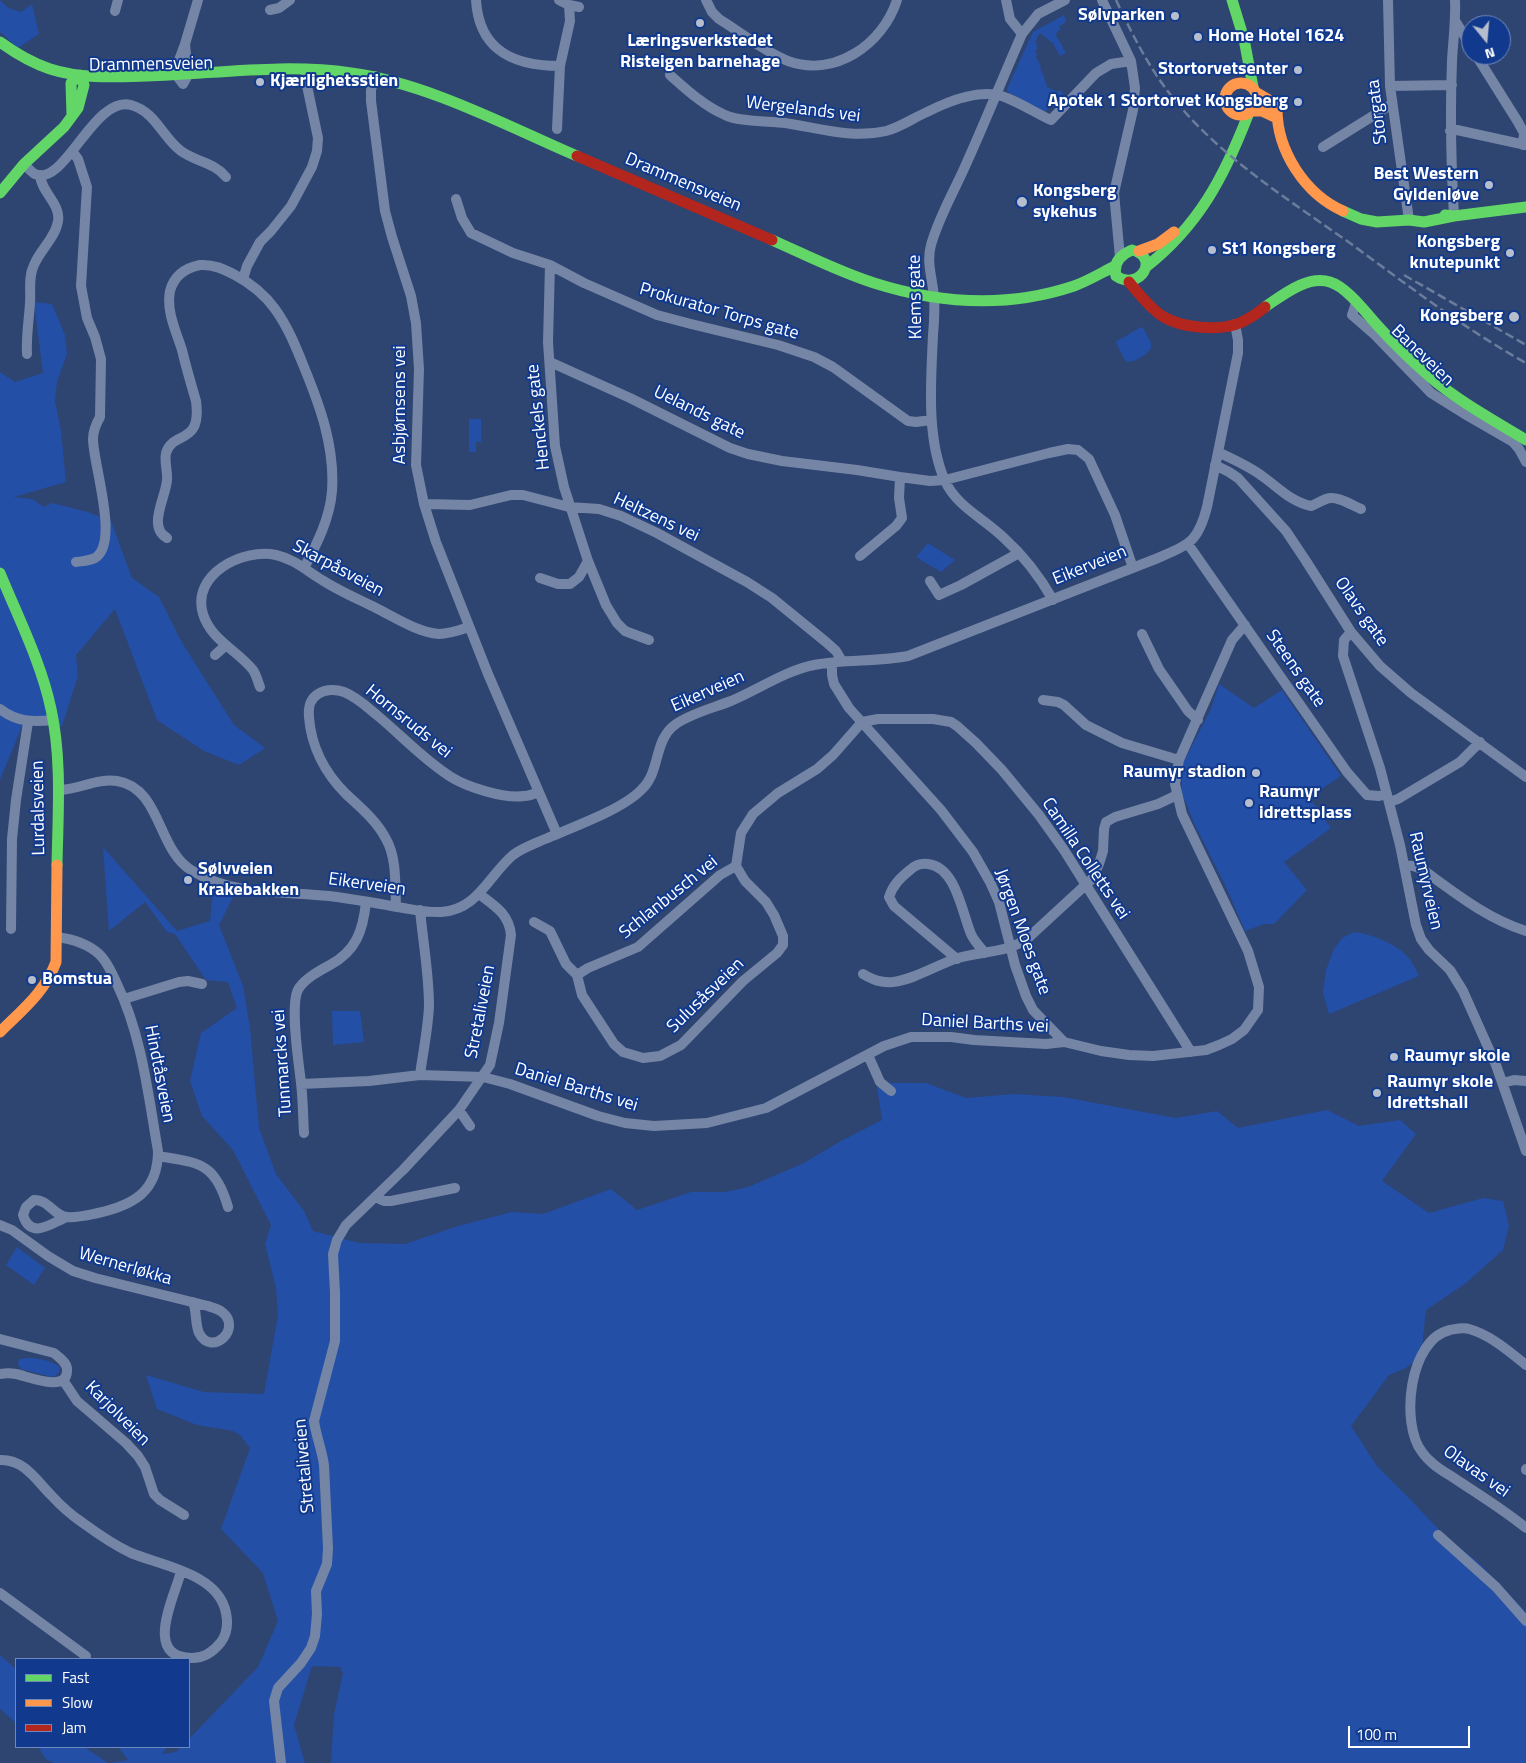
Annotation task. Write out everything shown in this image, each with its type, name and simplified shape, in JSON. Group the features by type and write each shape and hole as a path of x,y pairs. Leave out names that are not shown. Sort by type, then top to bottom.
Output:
{"main road":[{"path":"1124,281 1143,271 1159,257 1192,220 1217,186 1250,113 1258,100 1232,0"},
{"name":"Drammensveien","path":"0,42 39,65 58,71 78,81"},
{"path":"1234,149 1233,132 1225,103 1225,95 1232,86 1240,63 1244,42"},
{"name":"Drammensveien","path":"0,49 34,69 60,80 78,81 100,77 183,78 306,70 340,71 375,76 410,85 855,276 902,292 934,298 968,300 1014,299 1045,294 1077,285 1124,281"},
{"path":"0,193 24,164 64,127 72,115 78,81"},
{"path":"1232,86 1242,83 1255,90 1275,106 1285,146 1293,167 1302,180 1319,197 1342,212 1368,221 1408,220 1438,214 1454,216 1526,207"},
{"path":"1228,110 1235,115 1262,111 1277,118"},
{"path":"1192,220 1158,244 1125,252 1117,262 1115,274 1166,319 1185,326 1210,327 1235,324"},
{"path":"1135,251 1146,258 1143,271 1150,306"},
{"name":"Drammensveien","path":"1077,285 1117,262"},
{"name":"Baneveien","path":"1235,324 1249,318 1295,288 1315,280 1324,280 1339,286 1416,365 1442,388 1526,440"},
{"name":"Lurdalsveien","path":"0,573 39,666 49,696 53,720 58,790 56,962 48,984 0,1032"}],"street":[{"path":"115,11 118,0"},
{"path":"183,78 186,44 198,0"},
{"path":"270,10 279,8 290,0"},
{"path":"476,0 481,27 486,37 498,50 517,59 548,66 560,66"},
{"path":"557,129 560,66 574,6 559,0"},
{"path":"706,0 712,12 719,19 770,52 789,61 806,66 831,64 850,57 865,48 886,25 893,13 897,0"},
{"path":"1006,0 1010,19 1022,34"},
{"name":"Klems gate","path":"1053,600 1033,569 1019,553 1004,537 964,506 945,480 934,442 931,420 934,298 929,264 930,247 939,222 978,138 1022,34 1038,14 1065,0"},
{"path":"1102,0 1131,61 1135,88 1133,110 1114,193 1117,222 1117,262"},
{"name":"Storgata","path":"1388,0 1390,86 1408,220"},
{"path":"1454,216 1450,131 1456,0"},
{"path":"1456,22 1461,30"},
{"name":"Wergelands vei","path":"670,75 704,103 726,116 855,135 888,130 905,124 962,97 995,94 1006,97 1051,120 1096,73 1111,64 1131,61"},
{"path":"1450,131 1457,130 1525,145 1524,133 1482,65"},
{"path":"243,279 247,266 260,242 291,206 312,167 317,151 318,138 310,102 306,70"},
{"name":"Asbjørnsens vei","path":"375,76 371,90 371,101 382,194 392,237 412,296 417,333 419,369 416,465 424,504 469,628 557,834"},
{"path":"1390,86 1452,85"},
{"path":"24,164 33,174 40,175 53,171 105,114 116,106 128,104 151,116 180,151 214,165 226,177"},
{"path":"1323,147 1392,104"},
{"path":"72,151 78,158 87,188 81,286 87,318 101,359 100,417 95,425 93,437 106,531 105,542 99,555 94,559 76,562"},
{"path":"27,354 31,273 36,260 54,232 58,222 58,213 43,188 40,175"},
{"name":"Prokurator Torps gate","path":"456,199 462,218 471,233 514,253 550,265 584,283 657,315 778,345 814,358 833,367 908,420 916,422 931,420"},
{"path":"1117,222 1135,251"},
{"name":"Henckels gate","path":"550,265 548,342 555,446 569,507 606,605 617,623 625,631 650,640"},
{"path":"167,538 162,536 159,530 158,519 167,480 166,453 170,447 191,431 197,418 196,400 172,318 170,292 173,283 185,270 192,266 214,266 243,279 274,308 292,339 312,388 328,438 331,462 331,502 327,519 304,568"},
{"name":"Baneveien","path":"1356,303 1352,315 1375,335 1431,393 1512,442 1519,449 1526,462"},
{"name":"Eikerveien","path":"58,790 108,781 132,786 139,791 148,803 165,838 177,857 191,870 215,882 238,889 336,897 420,910 452,911 462,907 479,894 514,854 614,808 638,794 650,780 664,736 676,724 796,670 812,665 895,659 908,656 1133,568 1188,544 1202,528 1238,353 1235,324"},
{"name":"Uelands gate","path":"550,362 630,398 730,448 782,461 930,481 945,480 1048,453 1068,449 1078,450 1089,459 1108,498 1133,568"},
{"path":"1218,452 1261,475 1289,497 1306,505 1311,506 1332,498 1361,510"},
{"name":"Olavs gate","path":"1215,466 1238,478 1286,531 1351,632 1380,666 1411,693 1526,777"},
{"path":"860,556 896,526 902,518 899,498 900,477"},
{"name":"Heltzens vei","path":"424,504 470,505 511,494 523,495 569,507 599,509 621,516 729,571 772,598 836,651 837,662"},
{"name":"Steens gate","path":"1188,544 1344,768 1367,795 1388,798"},
{"path":"930,581 939,595 1019,553"},
{"name":"Skarpåsveien","path":"260,687 253,670 225,646 208,625 201,606 204,590 210,579 220,568 246,556 261,554 288,559 333,587 420,629 445,634 469,628"},
{"path":"540,578 558,584 570,584 579,577 588,561"},
{"path":"1064,1042 1101,1051 1129,1055 1153,1056 1206,1050 1232,1039 1244,1030 1258,1010 1259,987 1248,951 1182,814 1176,795 1176,774 1180,760 1232,640 1245,625"},
{"name":"Raumyrveien","path":"1351,632 1344,640 1343,656 1380,768 1405,865 1415,919 1421,939 1456,979 1503,1082 1526,1151"},
{"path":"1142,634 1159,669 1188,711 1198,720"},
{"path":"215,655 225,646"},
{"name":"Jørgen Moes gate","path":"837,662 832,675 834,684 849,708 941,810 974,852 999,902 1010,948 1026,996 1033,1010 1064,1042"},
{"name":"Hornsruds vei","path":"396,906 393,860 387,840 364,811 344,792 323,764 312,737 309,722 308,710 313,697 323,691 333,690 343,692 357,699 421,754 451,777 469,785 511,796 524,796 538,792"},
{"path":"1043,700 1058,702 1064,705 1086,725 1115,740 1180,760"},
{"path":"0,709 13,717 28,722 53,720"},
{"name":"Camilla Colletts vei","path":"862,722 878,719 943,720 957,726 1002,770 1039,815 1064,850 1191,1052"},
{"path":"11,929 12,839 28,722"},
{"name":"Schlanbusch vei","path":"577,976 588,968 638,947 720,875 736,866 741,833 753,814 778,792 817,769 862,722"},
{"path":"1388,798 1398,799 1460,762 1480,742"},
{"path":"863,974 882,982 894,982 957,959 1010,948 1028,938 1092,879 1103,851 1106,822 1115,817 1158,804 1176,795"},
{"path":"957,959 894,906 889,897 896,882 914,867 922,864 932,865 944,873 955,888 971,936 985,952"},
{"path":"1405,865 1422,870 1492,918 1526,931"},
{"name":"Sulusåsveien","path":"534,922 550,932 566,964 577,976 582,996 605,1032 623,1052 643,1058 660,1056 681,1045 743,981 778,953 783,945 780,926 774,915 766,902 745,881 736,866"},
{"name":"Stretaliveien","path":"281,1763 274,1701 278,1688 301,1663 311,1648 315,1636 317,1614 316,1591 327,1564 324,1465 314,1421 335,1342 334,1254 337,1240 346,1225 403,1170 459,1110 490,1065 495,1047 511,935 507,918 479,894"},
{"name":"Tunmarcks vei","path":"304,1133 295,1024 295,1000 298,988 318,971 346,954 354,945 360,934 366,902"},
{"path":"420,910 429,1005 420,1074"},
{"name":"Hindtåsveien","path":"57,937 74,940 99,954 109,967 124,998 132,1020 145,1072 158,1156 151,1182 136,1200 110,1210 84,1216 67,1217"},
{"path":"124,998 179,982 188,981 202,984"},
{"name":"Daniel Barths vei","path":"301,1084 368,1081 420,1074 483,1077 510,1084 598,1116 625,1123 654,1126 707,1123 766,1108 884,1046 911,1036 951,1036 974,1040 1046,1044 1064,1042"},
{"path":"868,1055 880,1082 892,1091"},
{"path":"1503,1082 1526,1080"},
{"path":"459,1110 470,1126"},
{"path":"158,1156 179,1159 206,1167 219,1181 228,1207"},
{"path":"375,1197 384,1201 391,1201 455,1188"},
{"name":"Wernerløkka","path":"0,1225 12,1230 73,1271 193,1302"},
{"name":"Olavas vei","path":"1526,1365 1486,1336 1468,1328 1446,1331 1429,1342 1422,1354 1414,1380 1411,1400 1413,1429 1416,1442 1422,1453 1434,1465 1526,1528"},
{"path":"0,1339 54,1354 61,1358 66,1365 67,1376 61,1382 49,1383 14,1373 0,1374"},
{"name":"Karjolveien","path":"63,1380 77,1401 126,1443 138,1456 145,1467 154,1494 184,1515"},
{"path":"0,1460 17,1463 29,1471 64,1509 114,1544 130,1552 182,1571 199,1578 214,1590 225,1607 227,1627 221,1642 212,1651 204,1656 195,1658 186,1658 174,1654 166,1643 164,1634 165,1622 182,1571"},
{"path":"1438,1535 1496,1587 1526,1622"},
{"path":"0,1593 60,1631 86,1656"}],"shaded area":[{"path":"0,0 8,8 21,12 32,4 39,34 18,48 0,32"},
{"path":"1064,15 1066,20 1064,24 1059,26 1061,29 1056,35 1066,53 1060,56 1052,42 1040,33 1036,40 1038,49 1035,50 1036,57 1041,66 1040,68 1047,87 1057,92 1061,90 1063,93 1045,112 1008,92 1007,89 1033,32"},
{"path":"34,302 52,304 65,335 67,354 57,382 55,401 61,431 66,482 14,497 32,499 44,507 52,503 88,512 111,521 132,578 159,597 181,641 234,725 265,748 239,765 204,751 157,720 115,609 76,655 78,676 62,726 22,726 0,780 0,372 15,382 43,373"},
{"path":"1141,327 1151,343 1151,348 1141,357 1128,362 1116,343"},
{"path":"469,419 481,419 481,442 476,442 476,452 469,452"},
{"path":"928,543 955,560 941,572 916,557"},
{"name":"Raumyr idrettsplass","path":"1219,684 1254,708 1282,690 1341,776 1309,797 1331,828 1284,862 1307,890 1274,924 1264,924 1245,931 1226,887 1194,823 1182,793 1182,765 1211,709"},
{"path":"103,847 177,931 210,921 213,891 233,897 219,925 243,986 250,1028 259,1128 276,1174 304,1211 313,1231 359,1243 405,1244 458,1226 512,1212 543,1214 611,1189 637,1210 691,1192 725,1192 748,1187 804,1163 882,1120 877,1087 889,1083 926,1083 966,1098 1014,1094 1063,1097 1176,1118 1217,1111 1238,1128 1327,1110 1359,1126 1400,1120 1416,1134 1382,1181 1429,1213 1483,1198 1503,1201 1509,1226 1503,1250 1466,1283 1426,1310 1421,1356 1406,1368 1389,1375 1351,1426 1377,1466 1444,1535 1480,1564 1526,1612 1526,1763 331,1763 334,1714 343,1673 340,1667 312,1666 294,1725 305,1763 110,1763 128,1760 119,1748 166,1748 162,1754 176,1752 180,1748 190,1748 190,1738 258,1667 278,1621 263,1573 221,1529 250,1448 240,1435 233,1431 197,1425 157,1409 146,1375 204,1392 264,1394 278,1315 276,1288 265,1244 271,1225 233,1150 202,1116 190,1081 201,1033 237,1008 228,982 206,980 175,934 167,932 145,902 109,931"},
{"path":"1354,932 1376,937 1398,948 1409,958 1419,976 1329,1014 1323,993 1326,970 1334,949 1342,938"},
{"path":"332,1011 360,1011 364,1042 333,1045"},
{"path":"17,1247 45,1268 34,1285 6,1265"},
{"path":"19,1359 40,1359 52,1363 60,1367 59,1372 52,1377 21,1369 18,1364"},
{"path":"0,1655 15,1668 15,1722 0,1709"},
{"path":"39,1748 86,1748 108,1763 54,1763 46,1759"}],"railway":[{"path":"1116,0 1128,25 1164,87 1213,141 1258,178 1417,292 1481,336 1526,363"},
{"path":"1404,275 1526,345"}],"traffic: fast":[{"path":"1232,0 1244,39 1253,87"},
{"path":"0,42 43,67 86,76 172,75 300,69 326,70 380,78 409,86 466,107 577,156"},
{"path":"0,193 24,164 64,127 78,108 84,85 80,75 71,83 72,115"},
{"path":"1146,267 1181,234 1208,198 1229,159 1248,115"},
{"path":"1445,215 1454,216 1526,207"},
{"path":"1343,211 1361,219 1377,222 1409,220 1424,222 1454,216"},
{"path":"772,240 835,269 874,283 924,295 974,301 1024,298 1049,293 1079,284 1115,266"},
{"path":"1132,250 1141,254 1145,259 1146,266 1144,272 1139,277 1133,280 1125,280 1116,276 1115,271 1118,260 1132,250"},
{"path":"1265,307 1296,287 1313,281 1330,282 1336,285 1343,289 1410,359 1441,386 1526,440"},
{"path":"0,573 35,657 51,709 58,767 57,865"}],"traffic: slow":[{"path":"1241,83 1253,87 1257,99 1253,111 1241,115 1229,111 1225,99 1229,87 1241,83"},
{"path":"1257,93 1269,100 1277,109 1278,125 1282,140 1288,155 1305,182 1317,194 1343,211"},
{"path":"1253,111 1262,111 1277,118"},
{"path":"1139,251 1158,244 1174,232"},
{"path":"0,1032 39,992 56,962 57,865"}],"traffic: jam":[{"path":"577,156 772,240"},
{"path":"1129,282 1148,304 1162,316 1190,326 1212,328 1233,325 1248,319 1265,307"}],"place":[{"name":"Sølvparken","path":"1175,16"},
{"name":"Læringsverkstedet Risteigen barnehage","path":"700,23"},
{"name":"Home Hotel 1624","path":"1198,37"},
{"name":"Stortorvetsenter","path":"1298,70"},
{"name":"Kjærlighetsstien","path":"260,82"},
{"name":"Apotek 1 Stortorvet Kongsberg","path":"1298,102"},
{"name":"Best Western Gyldenløve","path":"1489,185"},
{"name":"Kongsberg sykehus","path":"1022,202"},
{"name":"St1 Kongsberg","path":"1212,250"},
{"name":"Kongsberg knutepunkt","path":"1510,253"},
{"name":"Kongsberg","path":"1514,317"},
{"name":"Raumyr stadion","path":"1256,773"},
{"name":"Raumyr idrettsplass","path":"1249,803"},
{"name":"Sølvveien Krakebakken","path":"188,880"},
{"name":"Bomstua","path":"32,980"},
{"name":"Raumyr skole","path":"1394,1057"},
{"name":"Raumyr skole Idrettshall","path":"1377,1093"}]}
